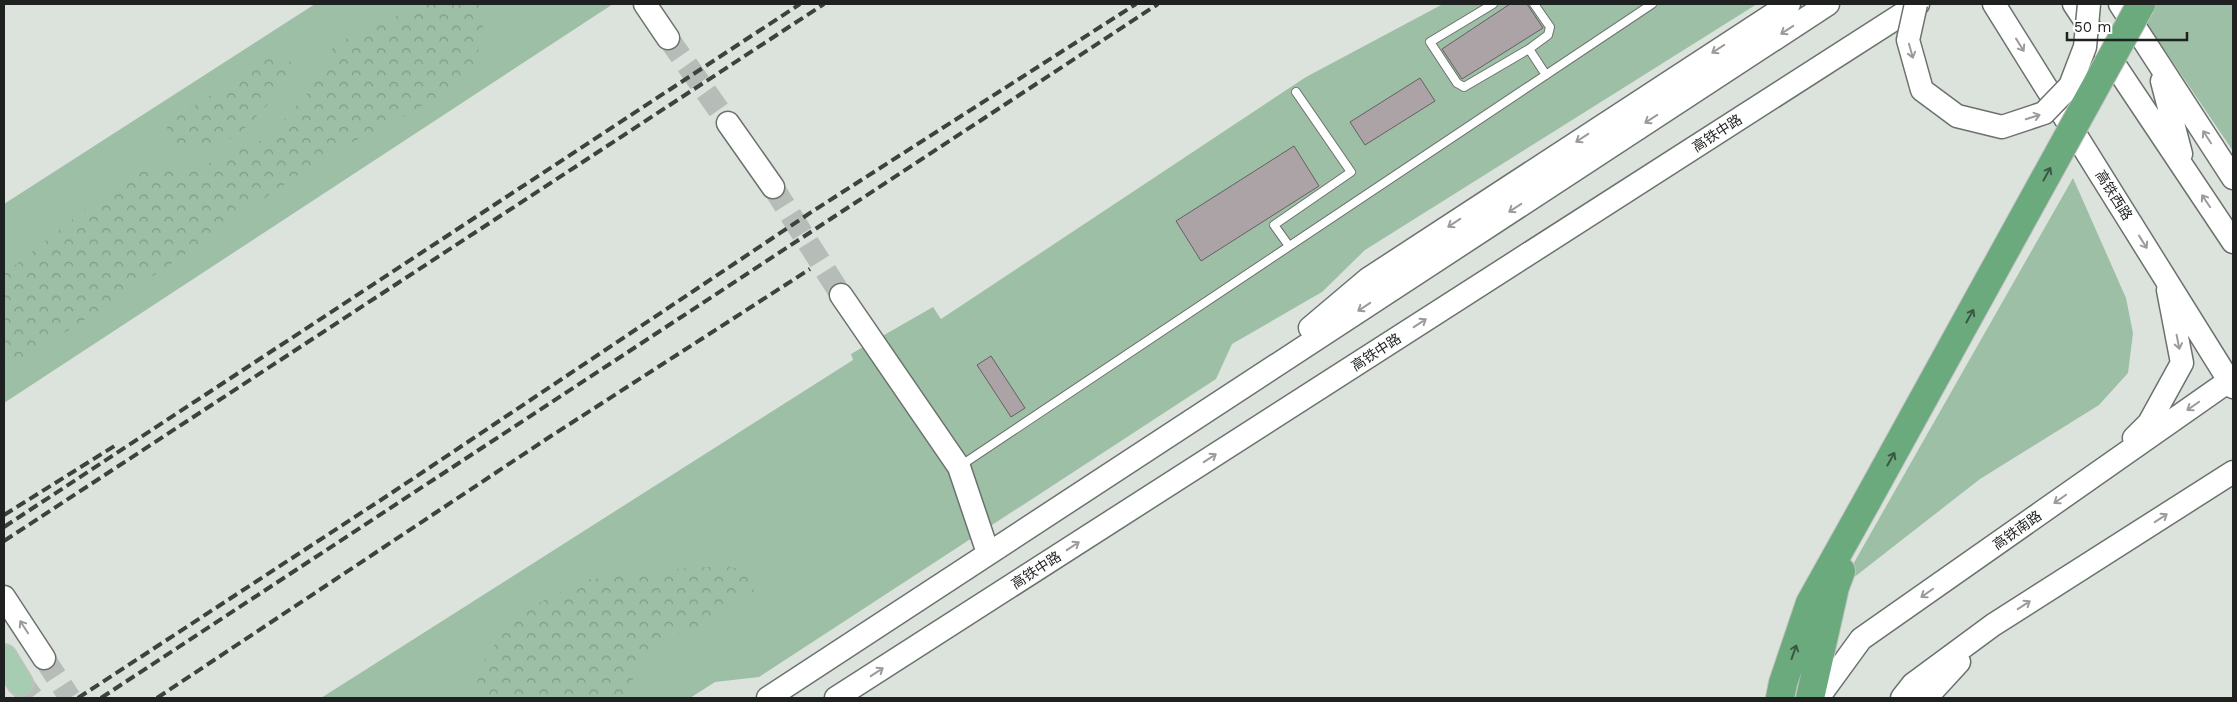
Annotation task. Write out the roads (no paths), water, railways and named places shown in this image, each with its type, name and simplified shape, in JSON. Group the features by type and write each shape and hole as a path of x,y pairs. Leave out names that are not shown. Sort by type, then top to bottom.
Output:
{"highway":[{"path":"1780,698 1783,683 1810,603 2141,4"},
{"path":"1810,698 1835,587 1867,501"}],"main road":[{"path":"4,657 20,683"}],"street":[{"path":"645,4 668,38"},
{"path":"1233,393 1368,279 1789,4"},
{"path":"768,698 1828,4"},
{"name":"高铁中路","path":"1917,4 1908,40 1922,90 1957,116 2002,127 2044,114 2070,86 2084,47 2090,4"},
{"name":"高铁中路","path":"836,698 1917,4"},
{"path":"1979,4 1998,9"},
{"path":"2074,4 2233,242"},
{"path":"2120,4 2233,178"},
{"name":"高铁西路","path":"1998,9 2232,382"},
{"path":"2146,45 2164,87 2185,170"},
{"path":"728,123 773,187"},
{"path":"2109,465 2149,422 2182,363 2165,277"},
{"path":"841,295 959,467 988,553"},
{"name":"高铁南路","path":"1818,698 1861,639 2109,465 2232,382"},
{"path":"1902,698 1913,684 1993,625 2233,472"},
{"path":"4,597 44,658"},
{"path":"1926,698 1993,625"}],"lane":[{"path":"1493,4 1430,42 1458,83 1464,87 1548,35 1550,27 1534,4"},
{"path":"1637,4 1642,11"},
{"path":"959,467 1652,4"},
{"path":"1529,48 1546,75"},
{"path":"1289,246 1274,225 1352,172 1296,92"}],"tunnel":[{"path":"668,38 728,123"},
{"path":"773,187 841,295"},
{"path":"44,658 70,698"},
{"path":"20,683 31,698"}],"railway":[{"path":"4,527 800,4"},
{"path":"4,541 824,4"},
{"path":"78,698 390,494 813,211 1136,4"},
{"path":"101,698 1158,4"},
{"path":"157,698 548,438 810,269"},
{"path":"4,515 116,445"}]}
